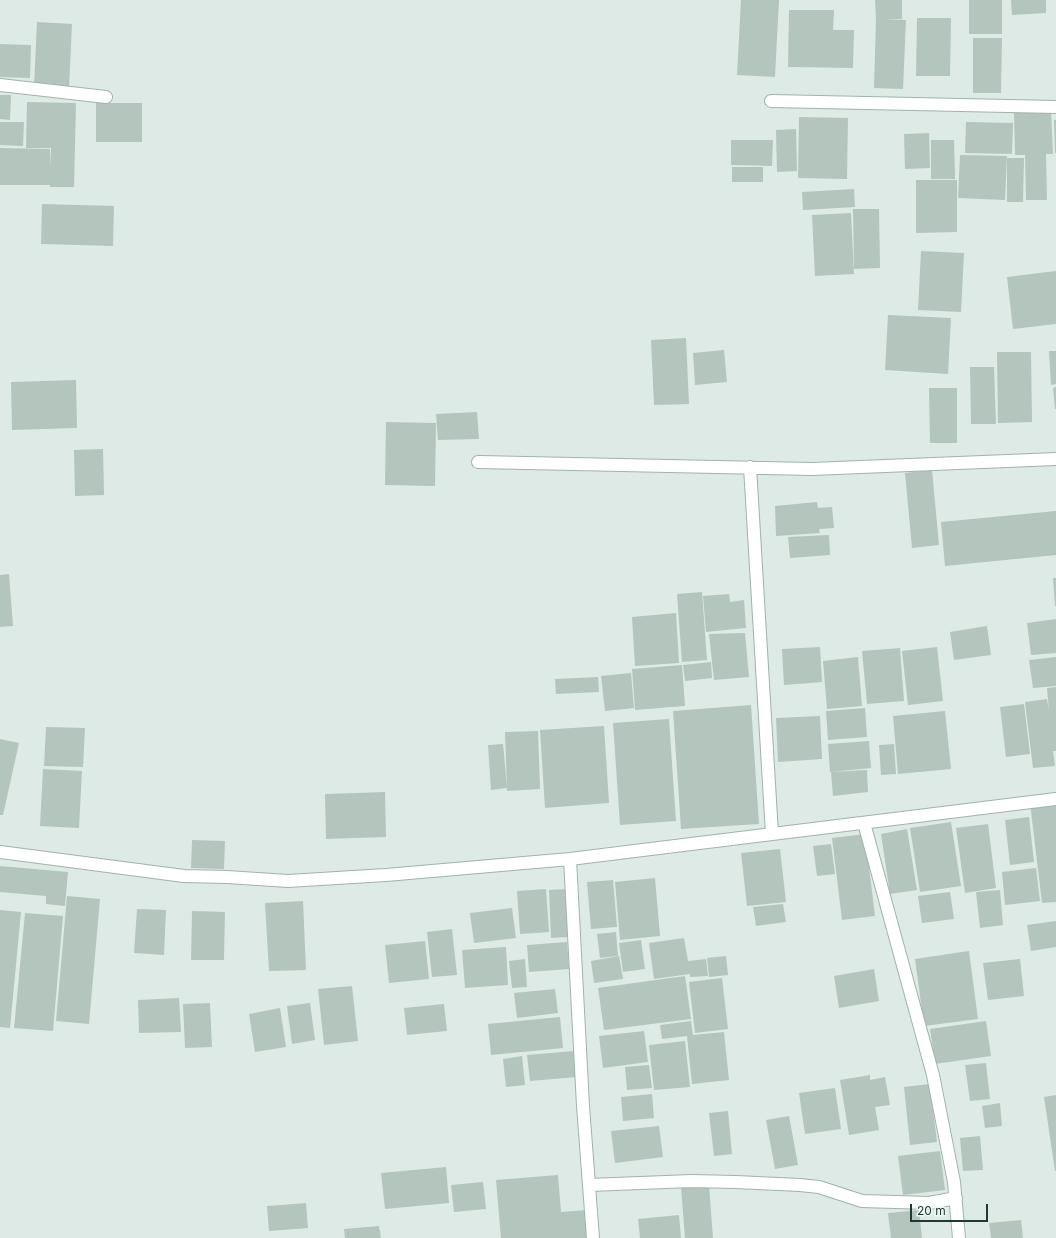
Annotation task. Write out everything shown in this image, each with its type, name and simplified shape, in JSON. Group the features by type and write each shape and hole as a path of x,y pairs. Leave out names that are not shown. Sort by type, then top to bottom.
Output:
{"street":[{"path":"0,85 106,97"},
{"path":"771,101 1056,107"},
{"path":"478,462 812,469 1056,459"},
{"path":"750,467 772,834"},
{"path":"0,852 184,876 227,876 288,881 386,875 570,859 1056,799"},
{"path":"864,823 933,1075 954,1182 959,1238"},
{"path":"570,859 593,1238"},
{"path":"589,1184 692,1181 800,1184 819,1187 862,1201 929,1203 956,1198"}],"building":[{"path":"741,0 779,0 775,77 737,75"},
{"path":"875,0 902,0 902,19 884,19 906,20 903,89 874,88 876,19"},
{"path":"969,0 1002,0 1002,34 969,34"},
{"path":"1011,0 1046,0 1046,13 1012,15"},
{"path":"789,10 834,10 833,30 854,30 853,68 788,67"},
{"path":"917,18 951,18 950,76 916,76"},
{"path":"37,22 72,24 69,88 34,86"},
{"path":"973,38 1002,38 1001,93 973,93"},
{"path":"0,44 31,45 30,78 0,77"},
{"path":"0,95 11,95 10,120 0,119"},
{"path":"27,102 76,103 74,187 50,187 50,185 0,185 0,148 50,149 51,167 51,148 26,148"},
{"path":"96,103 142,103 142,142 96,142"},
{"path":"1051,111 1053,154 1046,154 1047,200 1026,200 1025,155 1015,155 1014,112"},
{"path":"799,117 848,118 847,179 798,178"},
{"path":"1054,120 1056,120 1056,153 1055,153"},
{"path":"0,122 24,122 23,146 0,145"},
{"path":"966,122 1013,123 1012,154 965,153"},
{"path":"796,129 797,171 777,172 776,130"},
{"path":"929,133 930,168 905,169 904,134"},
{"path":"731,140 773,140 772,166 731,165"},
{"path":"931,140 954,140 955,179 931,179"},
{"path":"960,155 1007,156 1005,200 958,198"},
{"path":"1007,158 1024,158 1023,202 1007,202"},
{"path":"732,167 763,167 763,182 732,182"},
{"path":"916,180 957,180 957,232 916,233"},
{"path":"854,189 855,207 803,210 802,192"},
{"path":"42,204 114,206 113,246 41,244"},
{"path":"853,209 879,209 880,268 854,269"},
{"path":"851,213 854,274 815,276 812,215"},
{"path":"921,251 964,253 961,312 918,310"},
{"path":"1056,271 1056,324 1013,329 1007,277"},
{"path":"888,315 951,318 948,374 885,370"},
{"path":"686,338 689,404 654,405 651,340"},
{"path":"724,350 727,382 695,385 693,353"},
{"path":"1049,351 1056,351 1056,384 1051,385"},
{"path":"997,352 1031,352 1032,422 998,423"},
{"path":"970,367 994,367 996,424 971,424"},
{"path":"76,380 77,428 12,430 11,382"},
{"path":"1056,387 1056,409 1055,409 1053,388"},
{"path":"929,388 957,388 957,443 930,443"},
{"path":"477,412 479,439 438,440 436,414"},
{"path":"386,422 436,423 435,486 385,485"},
{"path":"103,449 104,495 75,496 74,450"},
{"path":"932,470 939,545 912,548 905,473"},
{"path":"817,502 818,508 832,507 834,528 819,529 820,533 776,536 775,506"},
{"path":"1056,511 1056,555 945,566 941,522"},
{"path":"829,535 830,555 790,558 788,537"},
{"path":"9,574 13,626 0,627 0,575"},
{"path":"1053,578 1056,578 1056,606 1055,606"},
{"path":"702,592 707,660 682,662 677,594"},
{"path":"729,594 730,602 744,600 746,628 706,632 703,596"},
{"path":"676,613 679,663 635,666 632,617"},
{"path":"1056,619 1056,653 1031,655 1027,623"},
{"path":"987,626 991,655 954,660 950,632"},
{"path":"745,633 749,677 714,680 709,634"},
{"path":"820,647 822,682 784,685 782,649"},
{"path":"937,647 943,701 908,705 902,651"},
{"path":"900,648 904,701 867,704 862,651"},
{"path":"858,657 862,706 827,709 823,661"},
{"path":"1056,657 1056,686 1033,688 1029,660"},
{"path":"711,662 712,678 685,681 683,665"},
{"path":"682,665 685,706 635,710 632,669"},
{"path":"631,673 634,708 605,711 601,676"},
{"path":"598,677 599,692 556,694 555,679"},
{"path":"1056,687 1056,751 1053,751 1055,766 1033,768 1025,702 1047,699 1049,711 1047,688"},
{"path":"1024,704 1030,754 1006,757 1000,707"},
{"path":"751,705 759,824 681,829 673,711"},
{"path":"865,708 867,737 828,740 826,711"},
{"path":"945,711 951,769 898,774 893,716"},
{"path":"820,716 822,759 778,762 776,718"},
{"path":"669,719 676,821 620,825 613,723"},
{"path":"604,726 609,803 545,808 540,730"},
{"path":"46,727 85,728 83,767 44,766"},
{"path":"538,731 540,789 507,791 507,788 491,790 488,745 503,744 507,787 505,732"},
{"path":"0,739 19,743 3,815 0,815"},
{"path":"869,741 871,768 830,772 828,744"},
{"path":"894,744 896,774 881,775 879,745"},
{"path":"43,769 82,771 79,828 40,826"},
{"path":"867,770 868,792 833,796 831,772"},
{"path":"385,792 386,837 326,839 325,794"},
{"path":"1056,800 1056,902 1042,903 1030,803"},
{"path":"1029,817 1034,862 1010,865 1005,820"},
{"path":"951,822 961,886 920,892 910,828"},
{"path":"988,824 996,888 965,893 956,828"},
{"path":"907,829 917,890 890,894 881,834"},
{"path":"865,834 875,916 842,920 832,838"},
{"path":"192,840 225,841 224,869 191,868"},
{"path":"831,844 835,874 817,876 813,846"},
{"path":"780,849 786,902 747,906 741,853"},
{"path":"0,866 68,872 65,906 46,904 46,896 0,892"},
{"path":"1036,868 1040,901 1005,905 1002,872"},
{"path":"655,878 660,936 620,940 615,882"},
{"path":"613,880 617,927 591,929 587,882"},
{"path":"546,889 549,932 520,934 517,891"},
{"path":"566,889 569,937 551,938 549,890"},
{"path":"1000,890 1003,925 980,928 976,892"},
{"path":"950,892 954,919 922,923 918,896"},
{"path":"67,896 100,899 89,1024 56,1021"},
{"path":"303,901 306,970 269,971 265,903"},
{"path":"783,904 786,922 756,926 753,907"},
{"path":"512,908 516,938 474,943 470,913"},
{"path":"137,909 166,910 164,955 134,953"},
{"path":"0,910 21,912 10,1028 0,1027"},
{"path":"192,911 225,912 224,960 191,960"},
{"path":"25,913 63,916 53,1031 14,1028"},
{"path":"1056,921 1056,947 1031,951 1027,925"},
{"path":"452,929 457,975 432,977 427,932"},
{"path":"616,932 618,956 600,958 597,934"},
{"path":"684,938 688,961 706,959 708,976 690,977 690,974 654,979 649,943"},
{"path":"641,940 645,969 623,972 619,943"},
{"path":"425,941 429,979 389,983 385,945"},
{"path":"567,942 569,969 529,972 527,945"},
{"path":"506,947 508,985 465,988 462,950"},
{"path":"969,951 978,1019 924,1026 915,959"},
{"path":"619,956 623,979 594,983 591,961"},
{"path":"726,956 728,975 709,977 707,958"},
{"path":"525,959 527,987 512,988 509,961"},
{"path":"1020,959 1024,996 988,1000 983,963"},
{"path":"874,969 879,1001 839,1008 834,976"},
{"path":"685,976 691,1019 604,1030 598,988"},
{"path":"722,978 728,1029 695,1033 689,982"},
{"path":"352,986 358,1041 324,1045 318,989"},
{"path":"555,989 558,1013 517,1018 514,993"},
{"path":"179,998 181,1032 139,1033 138,1000"},
{"path":"210,1003 212,1047 185,1048 183,1004"},
{"path":"310,1003 315,1040 292,1044 287,1006"},
{"path":"444,1004 447,1031 407,1035 404,1008"},
{"path":"280,1008 286,1047 255,1052 249,1014"},
{"path":"560,1017 563,1048 491,1055 488,1024"},
{"path":"691,1021 693,1035 724,1032 729,1080 692,1084 687,1036 662,1039 660,1025"},
{"path":"986,1021 991,1056 935,1064 930,1029"},
{"path":"644,1031 648,1062 603,1068 599,1036"},
{"path":"685,1041 690,1087 654,1090 649,1045"},
{"path":"574,1051 577,1077 530,1081 527,1055"},
{"path":"522,1056 525,1085 506,1087 503,1059"},
{"path":"986,1063 990,1099 970,1101 965,1065"},
{"path":"649,1065 652,1088 627,1090 625,1067"},
{"path":"870,1075 870,1080 885,1077 890,1105 875,1107 879,1130 849,1135 840,1080"},
{"path":"930,1084 937,1142 910,1145 904,1087"},
{"path":"835,1088 841,1129 805,1134 799,1093"},
{"path":"652,1094 654,1118 623,1121 621,1097"},
{"path":"1056,1095 1056,1171 1055,1171 1044,1097"},
{"path":"1000,1103 1002,1126 985,1128 982,1106"},
{"path":"728,1111 732,1154 714,1156 709,1113"},
{"path":"789,1116 798,1165 775,1169 766,1120"},
{"path":"659,1126 663,1157 615,1163 611,1131"},
{"path":"980,1136 983,1170 963,1171 960,1138"},
{"path":"940,1151 945,1190 903,1195 898,1156"},
{"path":"446,1167 449,1203 385,1209 381,1173"},
{"path":"558,1175 561,1212 587,1210 589,1238 501,1238 496,1180"},
{"path":"483,1182 486,1209 454,1212 451,1185"},
{"path":"709,1185 713,1238 685,1238 681,1187"},
{"path":"306,1203 308,1228 269,1231 267,1206"},
{"path":"919,1210 922,1238 891,1238 888,1213"},
{"path":"679,1215 681,1238 640,1238 638,1219"},
{"path":"1021,1220 1023,1238 991,1238 989,1223"},
{"path":"379,1226 381,1238 345,1238 344,1229"}]}
